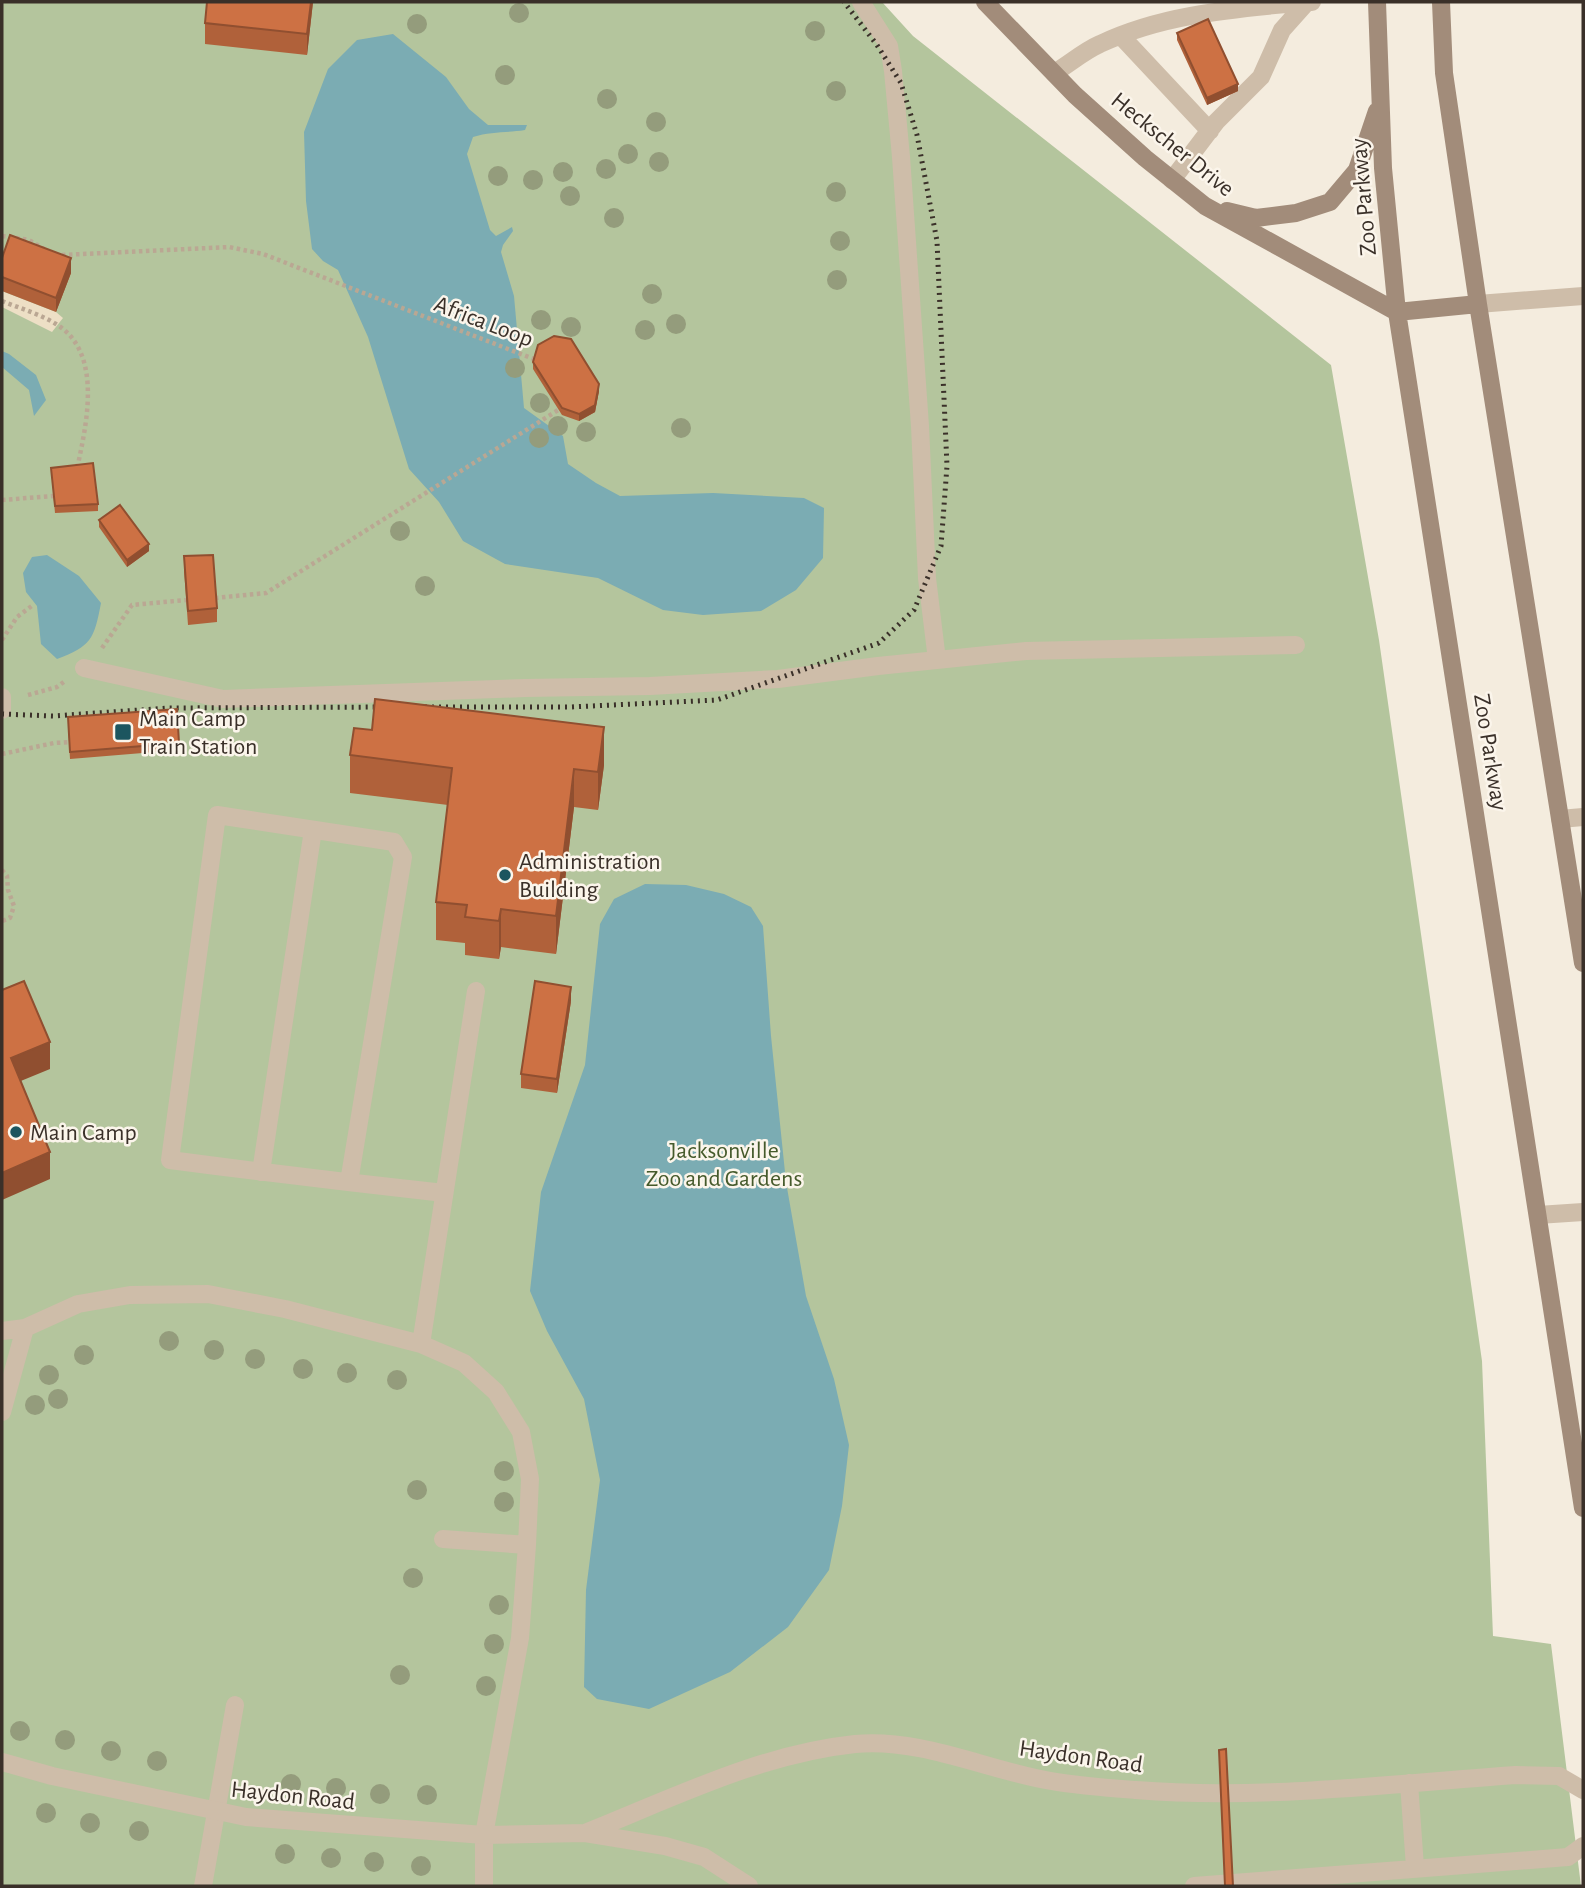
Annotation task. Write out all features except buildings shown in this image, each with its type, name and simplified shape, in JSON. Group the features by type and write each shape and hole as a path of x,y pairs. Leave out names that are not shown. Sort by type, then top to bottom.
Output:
{"main road":[{"name":"Heckscher Drive","path":"985,2 1105,122 1205,206 1397,312"},
{"name":"Zoo Parkway","path":"1377,2 1383,168 1397,312 1583,1508"},
{"path":"1441,2 1444,73 1478,304 1583,963"},
{"path":"1205,206 1256,218 1296,213 1330,202 1357,170 1380,101"},
{"path":"1397,312 1478,304"}],"street":[{"path":"861,2 889,46 893,71 919,413 928,578 937,660"},
{"path":"1172,180 1210,131 1261,77 1282,30 1307,2"},
{"path":"1054,73 1099,44 1170,20 1208,11 1314,2"},
{"path":"1121,36 1210,131"},
{"path":"1478,304 1583,296"},
{"path":"88,666 223,699 524,688 650,687 778,679 1026,651 1296,645"},
{"path":"349,1182 403,857 394,842 217,815 170,1160 349,1182 444,1193"},
{"path":"1560,819 1583,817"},
{"path":"261,1171 313,830"},
{"path":"421,1344 476,991"},
{"path":"1538,1214 1583,1212"},
{"path":"2,1331 25,1328 78,1304 130,1295 208,1294 285,1309 421,1344 464,1363 496,1392 521,1432 530,1479 520,1638 484,1835 484,1886"},
{"path":"2,1412 25,1328"},
{"path":"443,1539 527,1545"},
{"path":"203,1886 235,1705"},
{"name":"Haydon Road","path":"585,1833 733,1773 799,1753 858,1744 914,1746 1051,1781 1137,1790 1231,1794 1515,1776 1559,1776 1583,1790"},
{"name":"Haydon Road","path":"2,1762 52,1776 246,1817 484,1835 585,1833 666,1846 704,1857 749,1886"},
{"path":"1409,1783 1415,1867"},
{"path":"1194,1886 1568,1857 1583,1846"}],"path":[{"path":"2,236 29,240 46,250"},
{"name":"Africa Loop","path":"56,253 66,257 229,247 263,254 546,364"},
{"path":"2,301 58,325 75,343 88,373 88,417 76,472"},
{"path":"215,598 266,593 565,406"},
{"path":"2,500 53,496"},
{"path":"2,702 57,687 88,666 132,604 186,600"},
{"path":"2,640 17,618 33,605"},
{"path":"2,754 54,743 80,741"},
{"path":"2,870 7,876 8,890 14,906 10,918 2,921"}],"green space":[{"name":"Jacksonville Zoo and Gardens","path":"2,2 882,2 913,36 1331,365 1379,640 1482,1361 1493,1636 1551,1644 1581,1886 2,1886"}],"shaded area":[{"path":"2,291 56,312 63,318 52,332 2,307"}],"water":[{"path":"393,34 446,77 469,109 488,125 527,125 525,130 473,137 467,154 490,230 496,236 512,227 513,231 501,252 514,296 524,408 563,436 568,464 620,496 713,493 804,498 824,508 823,558 796,590 761,611 703,615 663,610 598,578 505,564 463,541 439,502 409,469 368,337 338,270 323,261 312,249 306,201 304,132 328,69 357,40"},
{"path":"2,351 36,375 46,400 34,416 29,390 2,367"},
{"path":"47,555 79,576 101,603 96,626 89,640 77,650 57,659 41,644 37,606 26,592 23,573 32,557"},
{"path":"645,884 686,885 724,894 751,907 763,926 786,1182 806,1296 834,1379 849,1445 842,1506 829,1570 788,1627 730,1672 649,1709 597,1699 584,1687 586,1590 600,1480 584,1399 547,1331 530,1291 541,1192 585,1065 600,924 614,899"}],"railway":[{"path":"425,707 570,707 717,700 879,643 914,610 941,546 947,466 937,241 917,135 901,83 877,45 844,2"},
{"path":"2,714 53,716 169,708 393,707"}],"place":[{"name":"Main Camp Train Station","path":"123,732"},
{"name":"Administration Building","path":"505,875"},
{"name":"Main Camp","path":"16,1132"}]}
